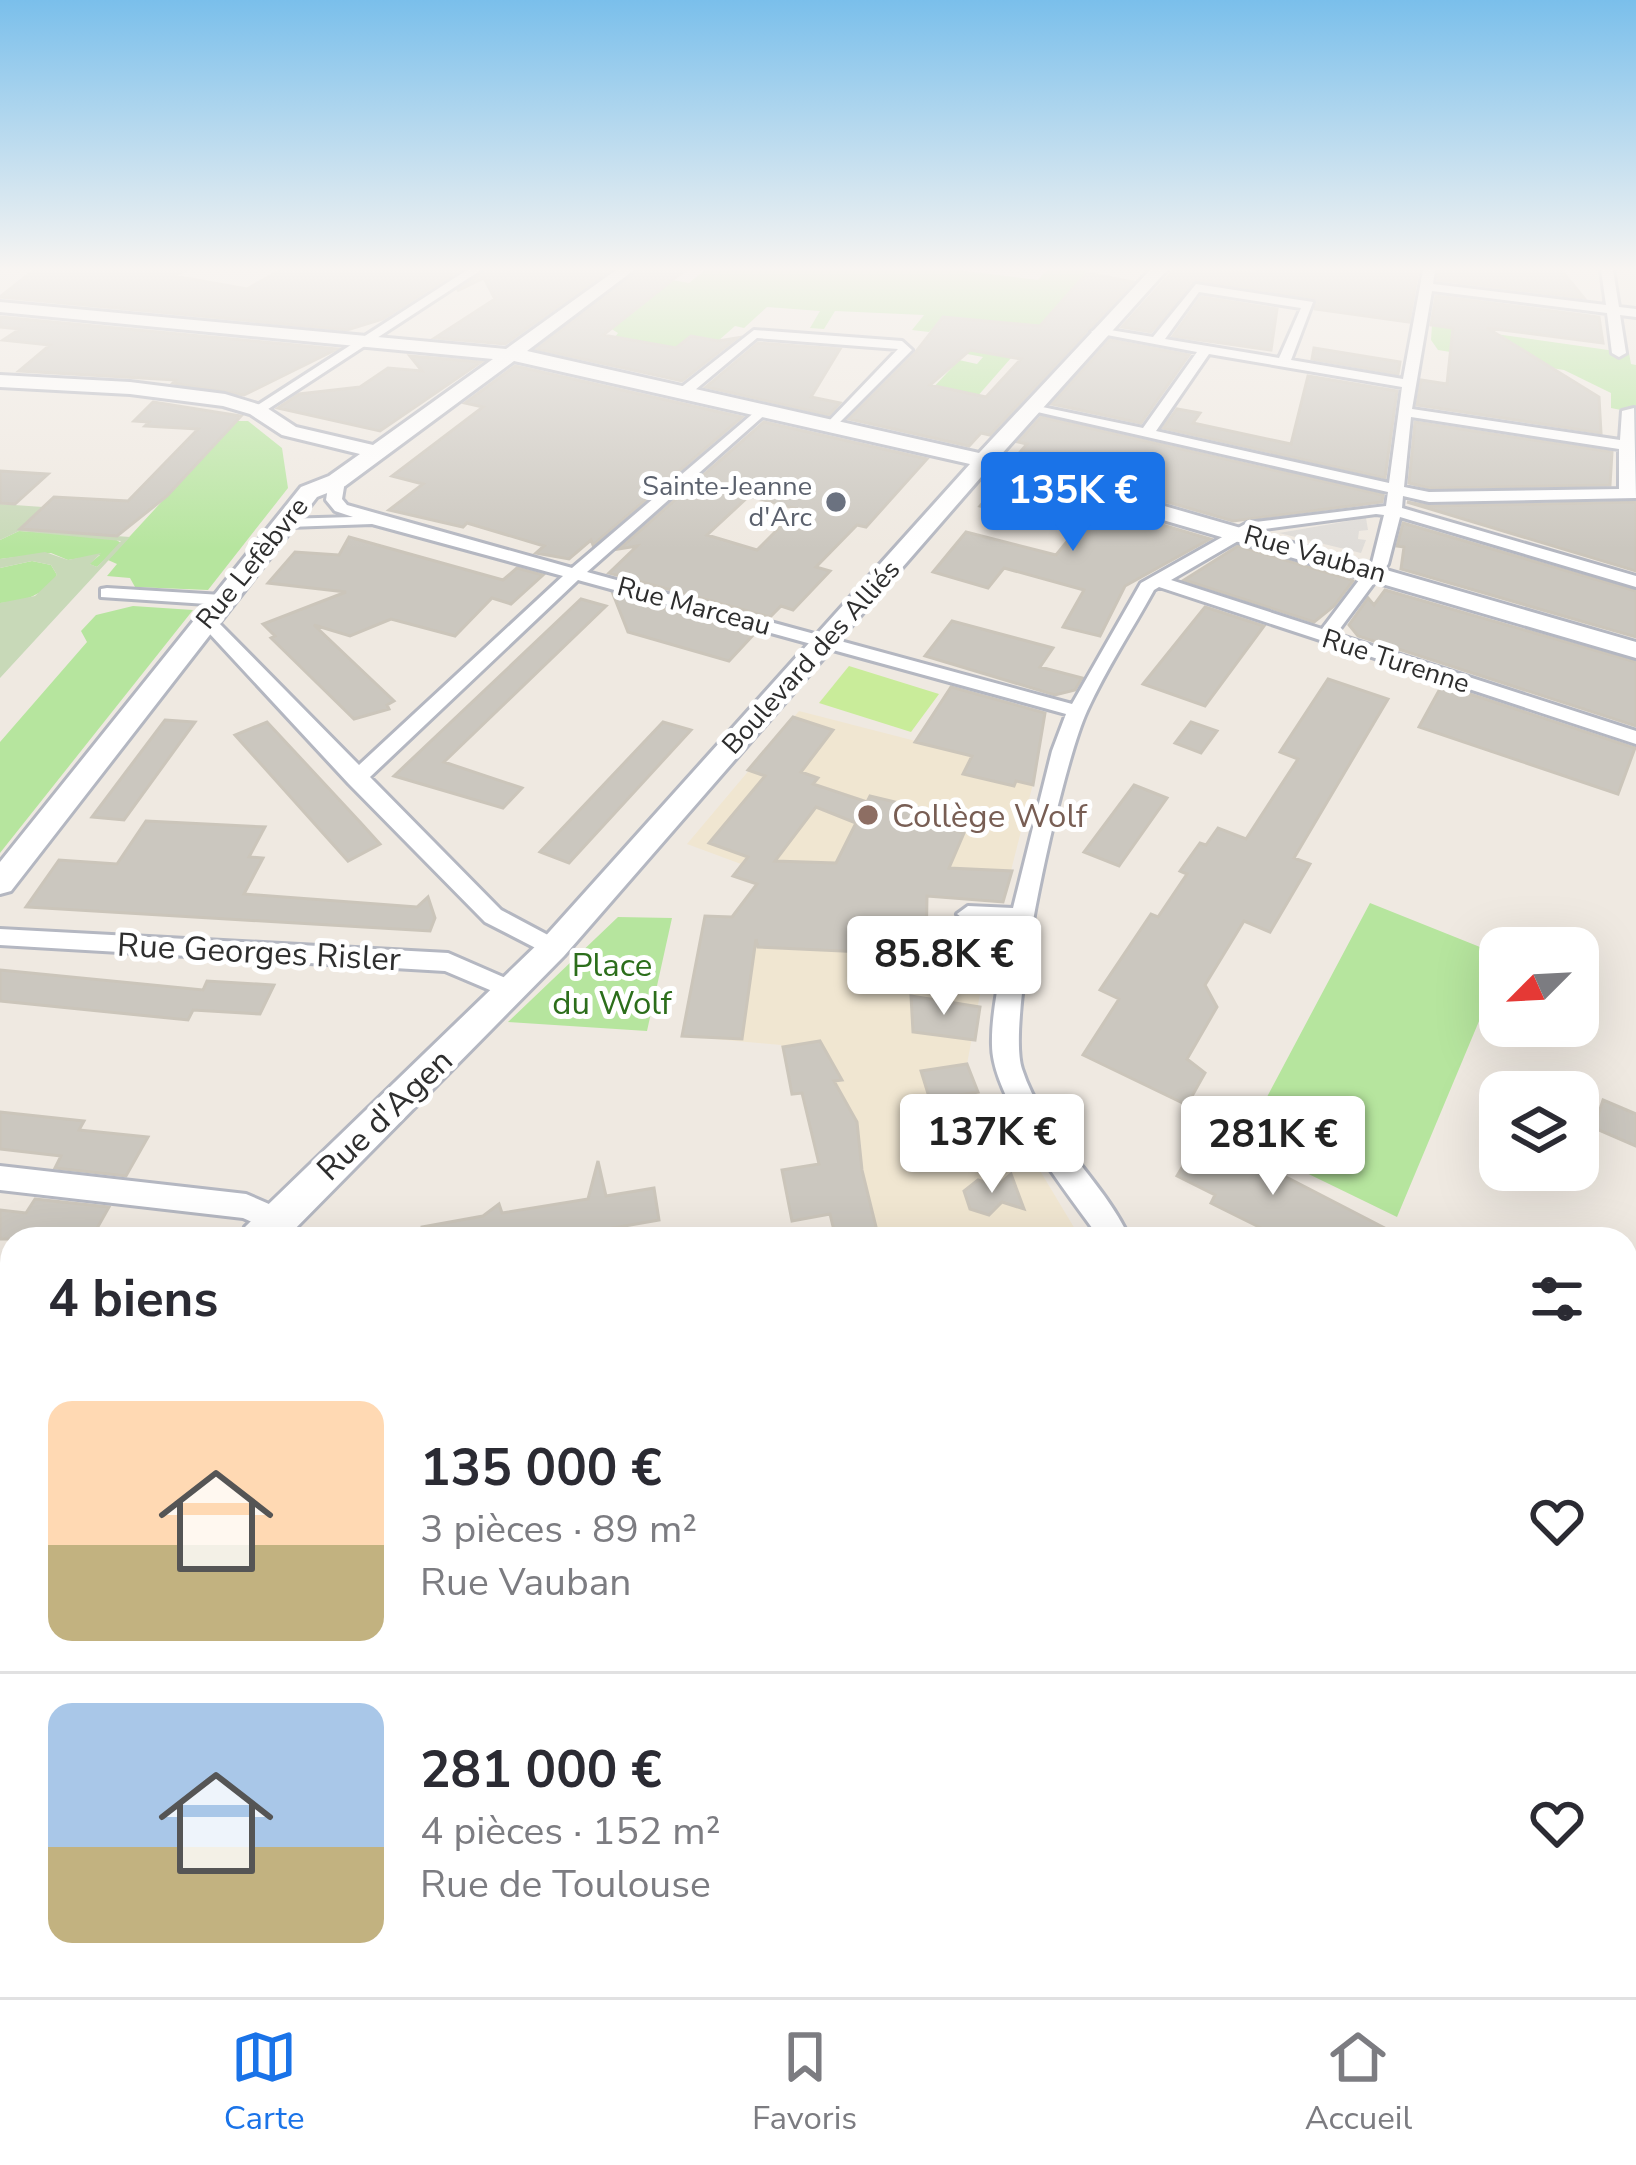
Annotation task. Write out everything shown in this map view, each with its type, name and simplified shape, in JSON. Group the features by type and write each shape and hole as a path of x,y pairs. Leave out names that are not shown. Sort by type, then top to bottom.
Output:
{"main road":[{"name":"Rue Lefèbvre","path":"0,883 309,492 338,481 497,363"},
{"name":"Rue Vauban","path":"560,363 986,462 1243,532 1636,650"},
{"name":"Boulevard des Alliés","path":"511,990 553,949 1071,363"},
{"path":"0,381 187,393 257,410 289,431 376,452"},
{"path":"289,431 309,492"},
{"name":"Rue d'Agen","path":"269,1227 511,990"}],"street":[{"path":"257,410 332,363"},
{"path":"684,392 719,363"},
{"path":"833,424 892,363"},
{"path":"1147,433 1196,363"},
{"path":"1291,363 1410,384"},
{"path":"1324,638 1377,572 1395,500 1414,363"},
{"path":"1033,407 1395,500 1636,581"},
{"path":"356,779 575,574 763,409"},
{"path":"1629,411 1625,486 1633,493"},
{"path":"1405,412 1627,446"},
{"name":"Rue Marceau","path":"338,481 334,500 341,508 380,521 1077,711"},
{"path":"1108,1227 1022,1098 1006,1066 1004,1046 1022,917 1062,751 1077,711 1139,594 1252,526 1429,497 1633,493"},
{"name":"Rue Marceau","path":"289,522 380,521"},
{"name":"Rue Turenne","path":"1157,581 1636,738"},
{"path":"106,592 214,610 356,779 493,916 553,949"},
{"path":"968,914 1022,917"},
{"name":"Rue Georges Risler","path":"0,937 448,962 511,990"},
{"path":"0,1178 246,1206 265,1227"}],"shaded area":[{"path":"1366,518 1368,530 1359,531 1358,539 1366,540 1361,553 1279,533"},
{"name":"Collège Wolf","path":"799,711 1036,772 1003,902 757,885 733,876 741,864 687,844"},
{"path":"705,916 972,931 989,946 967,1064 990,1122 1012,1124 1074,1227 833,1227 830,1214 792,1221 782,1170 818,1164 802,1093 792,1094 781,1045 682,1036"}],"green space":[{"path":"956,363 1007,363 976,398 931,390"},
{"path":"1521,363 1636,365 1636,413 1611,408 1611,393 1564,370"},
{"path":"236,421 248,421 282,448 288,488 208,590 135,587 130,578 107,576 117,564 108,560"},
{"path":"0,504 43,507 22,529 130,537 0,678 0,603 35,596 57,575 51,565 32,561 0,568 0,559 45,552 68,560 101,553 90,564 97,567 121,541 19,531 0,540"},
{"path":"19,531 112,537 121,543 97,567 89,564 100,555 68,560 51,553 0,559 0,540"},
{"path":"32,561 51,565 57,575 33,596 0,603 0,568"},
{"path":"133,606 193,610 0,853 0,742 87,642 81,631 96,615"},
{"path":"849,666 939,694 911,732 819,703"},
{"path":"1370,903 1479,947 1479,1021 1397,1217 1243,1142"},
{"name":"Place du Wolf","path":"618,917 672,918 647,1031 508,1022"}],"building":[{"path":"28,363 308,363 244,395 173,383 176,380 19,371"},
{"path":"416,363 479,363 380,431 278,408 299,394 360,387 388,368 422,371"},
{"path":"601,363 705,363 682,381"},
{"path":"734,363 831,363 811,397 840,403 829,415 706,387"},
{"path":"905,363 955,363 930,385 986,397 1017,363 1057,363 990,435 981,433 969,446 849,419"},
{"path":"1089,363 1183,363 1141,423 1052,404"},
{"path":"1336,363 1400,363 1398,374"},
{"path":"1449,363 1544,363 1599,397 1601,433 1417,405 1421,380 1447,384"},
{"path":"515,366 742,417 593,545 591,540 569,559 536,553 544,546 467,523 463,527 389,510 423,484 392,476 483,407 465,403"},
{"path":"1308,376 1397,391 1385,478 1163,428 1177,409 1200,413 1193,423 1291,444"},
{"path":"153,402 241,416 167,496 117,536 20,529 54,497 128,501 198,429 134,421"},
{"path":"1041,417 1383,495 1382,502 1233,521 1015,458 1027,444 1018,442"},
{"path":"764,422 927,459 866,527 857,525 816,567 830,571 793,610 781,606 770,617 609,573 637,546 619,549","holes":["749,496 798,509 757,550 707,535"]},
{"path":"1415,422 1612,452 1610,485 1429,488 1409,483"},
{"path":"0,471 48,474 15,504 0,503"},
{"path":"1003,478 1210,539 1125,586 1100,636 1063,627 1084,590 1004,568 988,588 933,572 966,532 1056,555 1087,517 1018,498 1006,512 980,506"},
{"path":"1407,502 1429,506 1636,502 1636,571"},
{"path":"1403,523 1636,591 1636,637 1401,569 1404,547 1397,546"},
{"path":"349,537 503,580 517,568 543,575 511,604 492,598 455,636 391,619 350,636 314,625 394,701 387,705 389,709 354,719 271,638 275,636 263,624 346,592 268,583 295,552 339,555"},
{"path":"1238,546 1353,581 1314,622 1184,580"},
{"path":"1385,590 1636,662 1636,726 1358,636 1349,625 1368,598 1374,605"},
{"path":"613,594 755,633 729,661 628,632"},
{"path":"581,599 606,606 444,762 522,788 503,808 394,776"},
{"path":"1205,607 1264,626 1205,706 1143,684"},
{"path":"952,621 1053,648 1040,667 1082,678 1075,690 1055,695 925,656"},
{"path":"1328,679 1388,699 1294,858 1310,864 1270,932 1244,921 1205,985 1217,1007 1187,1059 1205,1073 1187,1105 1083,1055 1119,999 1100,990 1151,914 1158,917 1187,874 1180,871 1200,843 1206,845 1218,828 1246,839 1298,759 1280,752"},
{"path":"1442,685 1635,748 1618,794 1419,727"},
{"path":"951,687 1045,713 1033,785 1016,781 1014,786 963,774 972,756 915,742"},
{"path":"793,717 833,730 801,772 818,778 813,784 867,802 870,796 937,812 934,819 959,825 957,831 964,833 949,868 1012,871 1003,902 927,896 926,955 758,947 756,939 742,1039 682,1036 705,916 732,917 757,884 733,876 748,857 709,843 765,776 748,770","holes":["816,807 856,823 836,863 775,861"]},
{"path":"165,720 195,722 124,820 92,817"},
{"path":"267,722 380,844 348,861 235,735"},
{"path":"663,722 691,730 569,863 540,852"},
{"path":"1191,722 1217,731 1201,753 1175,743"},
{"path":"1134,785 1167,798 1119,866 1084,852"},
{"path":"146,821 265,827 249,857 263,858 244,894 417,907 428,897 435,918 430,931 26,907 59,860 117,864"},
{"path":"0,970 203,990 207,981 274,985 260,1014 193,1010 188,1020 0,1001"},
{"path":"911,996 980,1007 975,1040 913,1032"},
{"path":"820,1041 842,1080 834,1081 857,1122 862,1170 876,1227 833,1227 830,1214 792,1221 782,1170 819,1164 802,1093 792,1094 783,1047"},
{"path":"967,1064 978,1092 930,1100 921,1071"},
{"path":"1603,1100 1636,1114 1636,1146 1599,1130"},
{"path":"0,1112 84,1121 79,1130 148,1137 126,1176 55,1168 61,1156 0,1149"},
{"path":"1201,1136 1383,1227 1259,1227 1211,1203 1215,1195 1177,1176"},
{"path":"598,1161 606,1196 654,1188 659,1220 619,1227 422,1227 483,1216 499,1204 502,1213 588,1199"},
{"path":"1011,1174 1024,1209 1002,1202 989,1215 970,1209 964,1191 978,1180 997,1186"},
{"path":"35,1199 109,1207 98,1227 0,1227 0,1210 26,1213"}],"place":[{"name":"Sainte-Jeanne d'Arc","path":"836,502"},
{"name":"Collège Wolf","path":"868,815"}]}
